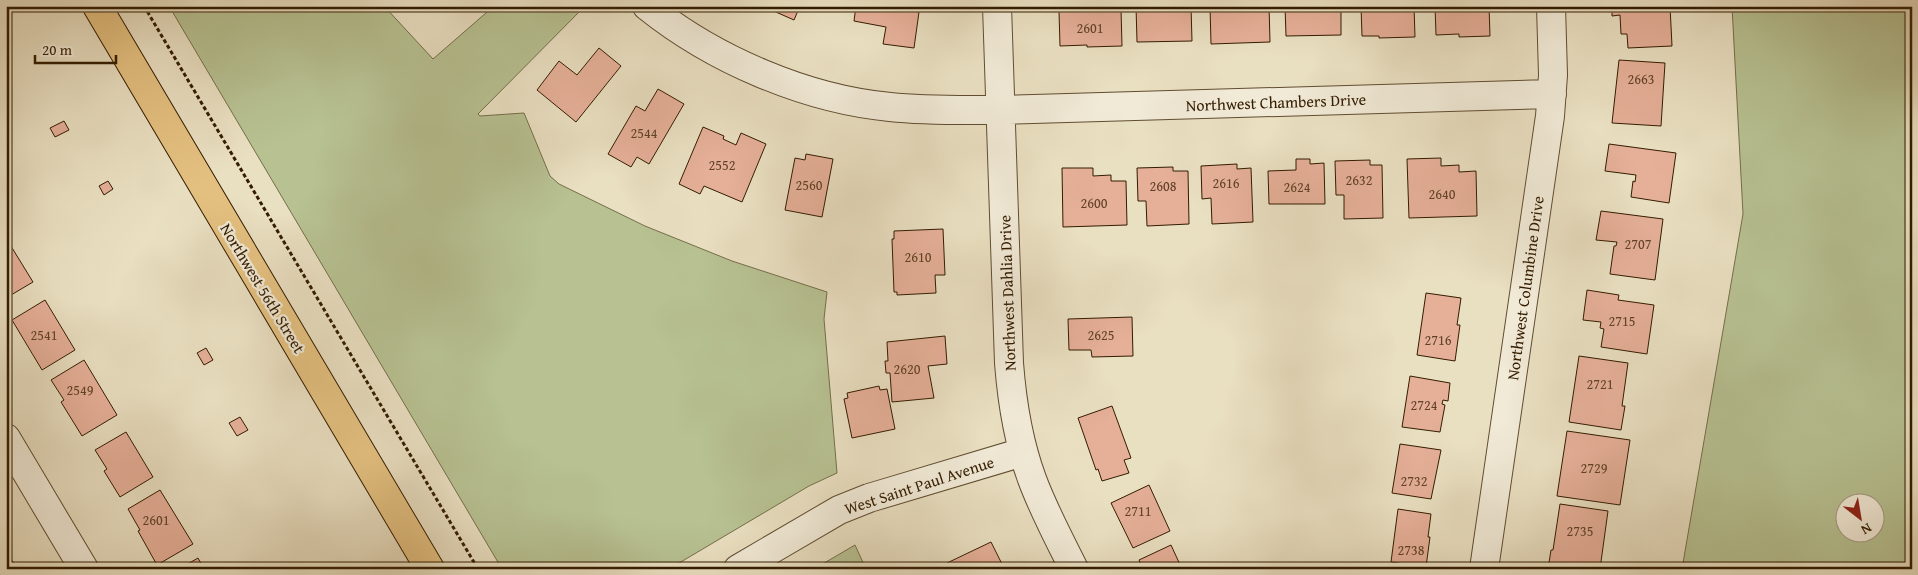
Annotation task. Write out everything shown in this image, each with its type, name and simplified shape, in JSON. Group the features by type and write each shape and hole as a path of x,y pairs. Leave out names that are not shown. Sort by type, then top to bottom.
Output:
{"main road":[{"name":"Northwest 56th Street","path":"97,6 430,569"}],"street":[{"name":"Northwest Chambers Drive","path":"647,6 684,32 724,56 761,73 831,96 888,107 923,110 1000,110 1552,94"},
{"name":"Northwest Dahlia Drive","path":"997,6 1008,363 1012,400 1023,452 1041,501 1074,569"},
{"name":"Northwest Columbine Drive","path":"1484,569 1547,138 1552,94 1551,6"},
{"path":"6,438 84,569"},
{"name":"West Saint Paul Avenue","path":"738,569 839,510 869,498 1023,452"}],"path":[{"path":"144,6 478,569"}],"green space":[{"path":"169,6 384,6 433,59 494,6 585,6 478,114 480,116 524,113 550,176 559,184 645,226 732,261 827,292 824,319 837,473 809,486 669,569 502,569"},
{"path":"1732,6 1912,6 1912,569 1682,569 1743,214"},
{"path":"855,545 866,569 814,569"}],"building":[{"path":"771,6 800,6 794,20 769,9"},
{"path":"856,6 918,6 917,12 919,12 914,48 883,44 886,27 854,21"},
{"path":"1136,6 1191,6 1192,41 1137,42"},
{"path":"1210,6 1269,6 1270,42 1211,44"},
{"path":"1285,6 1341,6 1341,35 1286,36"},
{"path":"1361,6 1414,6 1415,37 1379,38 1379,36 1362,36"},
{"path":"1435,6 1489,6 1490,36 1459,37 1459,34 1436,35"},
{"path":"1612,6 1670,6 1672,46 1628,48 1627,34 1621,34 1620,15 1612,16"},
{"path":"1121,9 1122,46 1060,46 1059,11"},
{"path":"599,48 621,66 576,122 537,90 559,61 577,75"},
{"path":"1619,60 1665,63 1661,126 1612,123"},
{"path":"658,89 684,104 649,164 637,157 631,167 608,154 636,106 645,111"},
{"path":"64,121 69,130 55,137 50,128"},
{"path":"703,127 724,136 723,139 736,145 741,133 766,144 742,202 704,186 700,194 679,184"},
{"path":"1609,144 1676,153 1669,203 1631,197 1633,181 1635,182 1636,175 1605,171"},
{"path":"806,154 833,159 822,217 785,210 795,158 805,160"},
{"path":"1441,158 1441,166 1459,165 1459,172 1476,171 1477,216 1409,218 1407,159"},
{"path":"1296,159 1310,159 1310,164 1324,163 1325,204 1269,204 1268,171 1296,170"},
{"path":"1370,160 1370,165 1382,165 1383,218 1344,219 1344,195 1336,195 1335,161"},
{"path":"1237,164 1237,169 1251,168 1253,222 1212,224 1211,198 1202,199 1201,166"},
{"path":"1173,167 1173,171 1188,171 1189,224 1147,226 1146,201 1138,201 1137,168"},
{"path":"1062,168 1093,168 1093,176 1111,175 1111,181 1126,181 1127,225 1063,227"},
{"path":"108,181 113,189 104,195 99,186"},
{"path":"1601,211 1663,219 1655,280 1610,274 1614,246 1616,246 1617,242 1596,240"},
{"path":"943,229 945,275 935,275 936,293 897,295 897,292 894,292 892,239 894,239 894,231"},
{"path":"6,238 33,282 6,298"},
{"path":"1587,290 1619,295 1618,300 1654,305 1647,354 1601,347 1604,329 1600,328 1601,322 1583,320"},
{"path":"1426,293 1461,298 1457,325 1460,325 1455,361 1417,355"},
{"path":"45,300 75,350 42,370 12,320"},
{"path":"1132,317 1133,356 1092,357 1091,350 1069,350 1068,319"},
{"path":"945,336 947,364 928,366 934,398 892,402 890,373 886,373 885,361 888,361 887,342"},
{"path":"206,348 213,360 204,365 197,353"},
{"path":"1579,356 1628,363 1621,430 1569,422"},
{"path":"84,360 117,415 82,436 61,402 64,400 51,380"},
{"path":"1410,376 1450,383 1448,401 1443,400 1442,404 1445,405 1440,432 1402,427"},
{"path":"879,386 880,390 887,389 895,429 852,438 844,399 848,398 847,393"},
{"path":"1112,406 1131,458 1124,460 1129,473 1102,481 1098,469 1096,470 1078,418"},
{"path":"240,417 248,430 237,436 229,423"},
{"path":"1567,431 1630,440 1620,505 1557,496"},
{"path":"126,432 153,477 120,497 104,471 107,469 95,450"},
{"path":"1400,444 1441,450 1431,499 1392,493"},
{"path":"1149,485 1170,531 1133,548 1111,503"},
{"path":"160,490 193,544 157,565 128,509"},
{"path":"1560,504 1608,511 1600,569 1548,569"},
{"path":"1398,509 1431,514 1426,567 1391,562"},
{"path":"991,542 1004,568 950,569 947,563"},
{"path":"1171,545 1182,569 1143,569 1139,560"},
{"path":"6,550 17,569 6,569"},
{"path":"198,558 204,569 179,569"}]}
